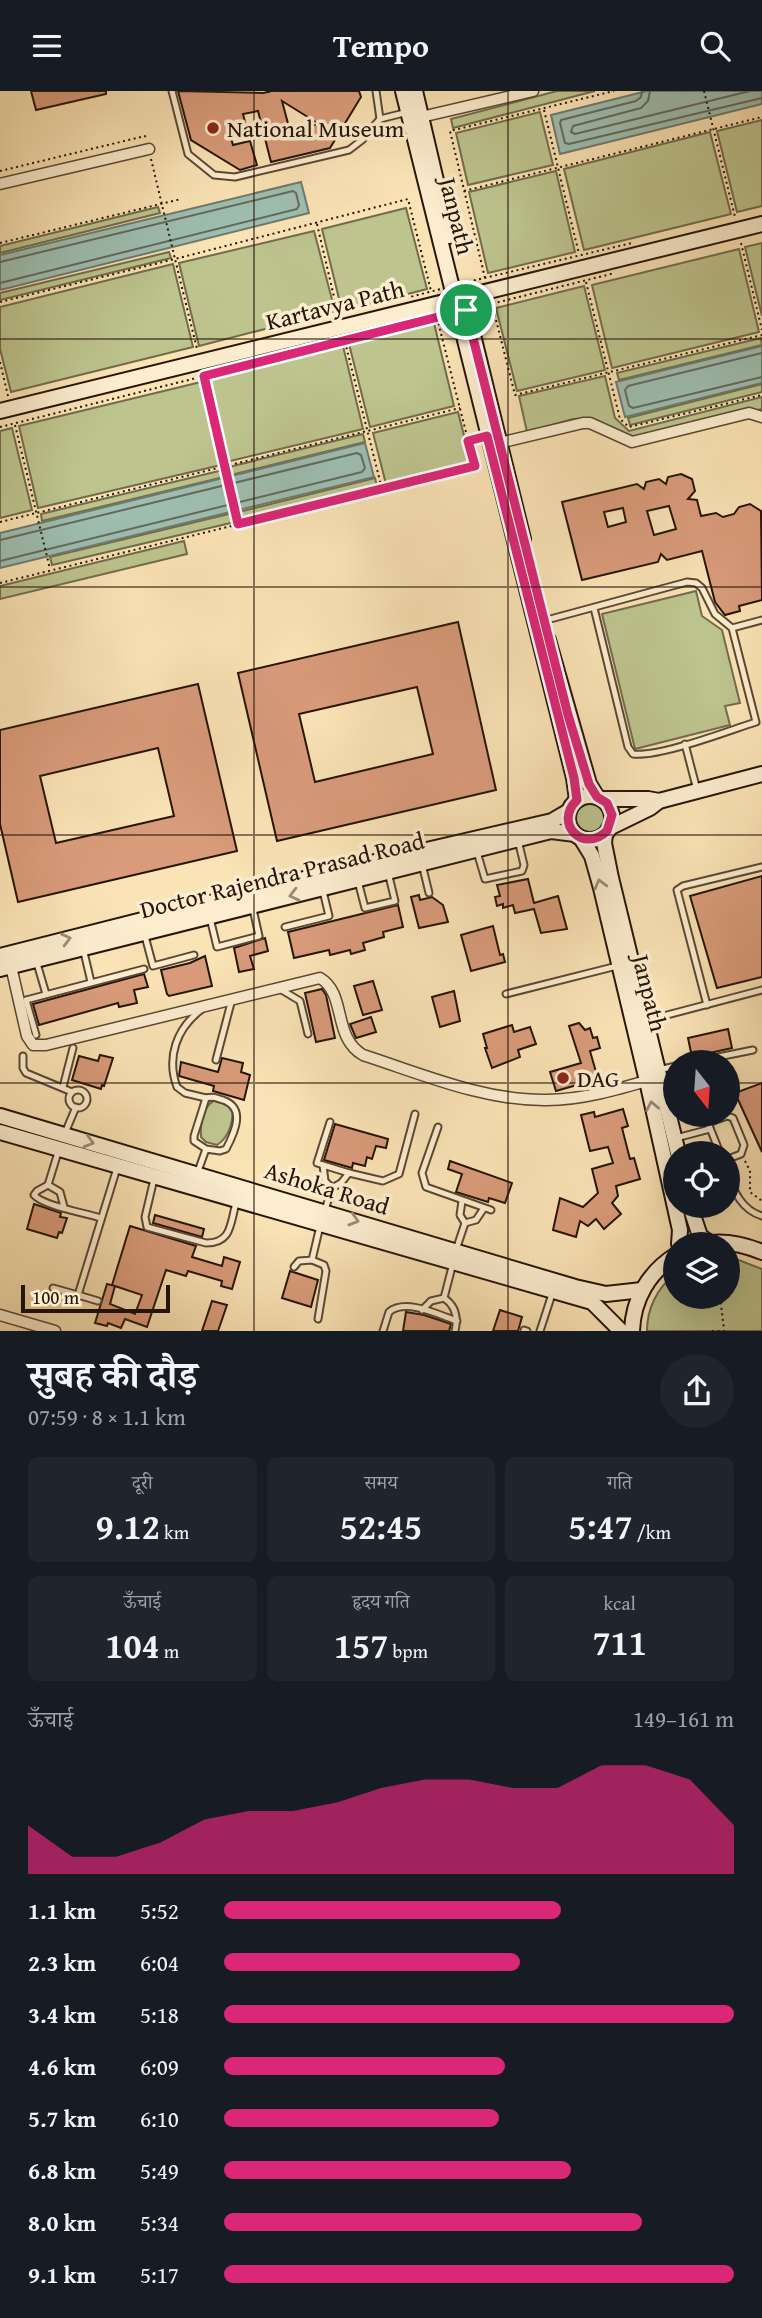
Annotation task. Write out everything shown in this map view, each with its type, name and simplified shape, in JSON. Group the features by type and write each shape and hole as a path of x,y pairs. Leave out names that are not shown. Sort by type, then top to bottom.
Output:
{"main road":[{"name":"Janpath","path":"403,91 414,115 528,576 574,778 573,806"},
{"name":"Janpath","path":"414,115 415,91"},
{"name":"Kartavya Path","path":"0,411 461,305 762,224"},
{"name":"Janpath","path":"528,576 585,772 599,798"},
{"path":"659,801 586,796 573,806 569,824 578,836 594,839 650,809 659,801 762,774"},
{"path":"599,798 612,815 607,831"},
{"name":"Doctor Rajendra Prasad Road","path":"5,961 332,872 552,821 573,806"},
{"name":"Doctor Rajendra Prasad Road","path":"5,961 36,960 551,831 578,836"},
{"name":"Janpath","path":"607,831 604,843 611,878 675,1141"},
{"name":"Janpath","path":"578,836 592,856 620,965 661,1081 680,1232"},
{"name":"Ashoka Road","path":"0,1116 118,1165 155,1176 194,1181 237,1200 322,1217"},
{"name":"Ashoka Road","path":"0,1132 62,1142 454,1256 591,1291 606,1294 642,1290"},
{"path":"740,1244 762,1252"},
{"name":"Ashoka Road","path":"454,1256 592,1302 621,1331"},
{"path":"632,1331 634,1312 642,1290 653,1273 663,1265"}],"street":[{"path":"414,115 533,91"},
{"path":"0,184 149,149"},
{"path":"493,439 590,423 632,442 749,413 762,417"},
{"path":"5,961 27,1036 33,1045 46,1045 320,978 334,994 348,1044 354,1050 467,1088 509,1098 548,1100 586,1096 661,1081"},
{"path":"0,1315 55,1331"}],"lane":[{"path":"172,91 188,154 214,175 234,177 349,150 362,140 380,119 414,115"},
{"path":"376,91 380,119"},
{"path":"543,621 687,582 696,583 702,588 715,614 732,628 759,721 685,744 641,755 633,754 628,747 594,608"},
{"path":"732,628 762,620"},
{"path":"685,744 697,790"},
{"path":"476,850 483,876 489,880 524,868 517,840"},
{"path":"422,864 429,893"},
{"path":"706,1005 677,890 683,886 762,867"},
{"path":"358,880 365,908 395,901 388,872"},
{"path":"285,927 329,916 323,888"},
{"path":"209,916 217,947 259,936 253,905"},
{"path":"144,933 153,966 194,955"},
{"path":"82,948 91,982"},
{"path":"36,960 46,994"},
{"path":"506,994 620,965"},
{"path":"36,1035 26,1000 144,969"},
{"path":"277,988 300,1001 308,1034"},
{"path":"645,1021 762,990"},
{"path":"216,1060 232,999"},
{"path":"206,1098 194,1141 206,1149 220,1151 226,1149 231,1138 237,1113 235,1106 211,1096 206,1098 185,1093 177,1087 174,1079 174,1051 181,1028 208,1005"},
{"path":"63,1087 73,1048"},
{"path":"740,1052 753,1049"},
{"path":"23,1056 26,1073 72,1092"},
{"path":"76,1107 69,1100 69,1094 78,1090 87,1096 88,1103 76,1107 48,1185 34,1195 37,1199 102,1218"},
{"path":"330,1122 317,1163 383,1181 399,1174 415,1114"},
{"path":"715,1141 708,1123 727,1116 733,1118 744,1145 741,1154"},
{"path":"438,1127 422,1173 422,1181 435,1192 491,1210"},
{"path":"686,1141 710,1129"},
{"path":"194,1181 206,1149"},
{"path":"78,1295 118,1165"},
{"path":"323,1165 325,1181 332,1188"},
{"path":"312,1260 332,1188 341,1183 349,1173"},
{"path":"155,1176 145,1223 147,1227 206,1243 223,1240 228,1234 237,1200"},
{"path":"48,1185 60,1192 64,1207"},
{"path":"444,1298 465,1223 459,1210 462,1201"},
{"path":"740,1201 762,1216"},
{"path":"465,1223 476,1220 484,1208"},
{"path":"294,1268 299,1261 312,1260 324,1265 326,1271 318,1319"},
{"path":"53,1288 98,1301"},
{"path":"540,1331 553,1291"},
{"path":"422,1310 431,1301 444,1298"},
{"path":"444,1298 454,1308 457,1321 454,1331"},
{"path":"383,1331 389,1312 405,1306 457,1321"}],"path":[{"path":"485,278 450,131 614,91"},
{"path":"704,91 735,218"},
{"path":"544,108 580,255"},
{"path":"464,191 762,117"},
{"path":"0,171 145,136 197,350"},
{"path":"0,243 181,199"},
{"path":"0,302 408,199 432,292"},
{"path":"317,223 338,315"},
{"path":"740,242 762,330"},
{"path":"0,427 437,318 461,305 492,304 622,272"},
{"path":"586,282 620,419 629,427 762,395"},
{"path":"492,304 515,395 762,335"},
{"path":"0,583 475,466 437,318"},
{"path":"345,341 382,489"},
{"path":"0,362 9,397"},
{"path":"204,376 238,524"},
{"path":"0,522 460,408"},
{"path":"15,424 51,571"},
{"path":"468,441 493,439"},
{"path":"741,1154 750,1171 750,1192 762,1201"},
{"path":"712,1331 726,1330 722,1309"}],"green space":[{"path":"557,91 595,91 453,128 451,119"},
{"path":"540,112 553,165 468,185 456,133"},
{"path":"762,120 762,206 737,212 717,131"},
{"path":"710,132 731,214 584,250 564,169"},
{"path":"556,171 575,252 488,273 469,192"},
{"path":"158,207 160,213 0,253 0,246"},
{"path":"406,208 427,289 342,311 322,229"},
{"path":"314,231 335,311 199,346 179,263"},
{"path":"762,243 762,316 745,247"},
{"path":"739,249 759,332 612,368 592,285"},
{"path":"169,252 171,258 0,300 0,293"},
{"path":"173,264 193,347 11,392 0,349 0,307"},
{"path":"584,286 605,370 517,391 496,308"},
{"path":"434,323 454,406 370,427 349,344"},
{"path":"761,338 762,345 619,380 617,373"},
{"path":"343,346 363,429 226,462 206,379"},
{"path":"605,376 615,418 629,431 762,397 762,409 632,438 592,418 573,419 527,432 519,396"},
{"path":"201,382 221,465 38,508 19,426"},
{"path":"762,384 762,392 630,425 628,418"},
{"path":"458,412 471,463 386,484 373,433"},
{"path":"12,428 32,510 0,518 0,431"},
{"path":"363,434 365,442 231,475 229,467"},
{"path":"223,470 224,477 42,521 41,514"},
{"path":"375,478 377,487 241,520 239,512"},
{"path":"233,513 235,522 52,565 50,557"},
{"path":"184,541 187,554 0,599 0,586"},
{"path":"696,591 702,616 722,630 740,703 725,706 730,725 635,749 602,614"},
{"path":"590,802 596,803 604,811 604,823 596,831 590,832 584,831 576,823 575,817 576,811 584,803"},
{"path":"218,1098 232,1103 232,1115 226,1137 217,1145 206,1142 201,1137 201,1131 206,1109"},
{"path":"740,1261 762,1269 762,1331 647,1331 654,1299 663,1286 663,1309 740,1309"}],"water":[{"path":"647,91 762,91 762,104 560,154 551,115"},
{"path":"301,182 309,213 0,290 0,255"},
{"path":"762,346 762,383 625,417 616,382"},
{"path":"365,443 374,477 0,568 0,533"}],"building":[{"path":"31,91 106,91 106,94 36,110"},
{"name":"National Museum","path":"178,91 359,91 361,97 330,148 271,162 258,111 243,114 246,126 229,131 233,145 250,141 257,165 240,170 191,140","holes":["282,101 319,124 290,131"]},
{"path":"681,474 692,479 695,491 688,499 697,500 701,516 716,513 723,517 750,504 761,511 762,600 739,606 740,611 725,615 715,602 702,551 667,560 661,554 658,562 582,580 562,502 637,484 644,489 646,482 659,479 666,484 668,477","holes":["669,506 676,529 654,535 647,511","623,508 626,522 608,527 604,512"]},
{"path":"458,622 496,790 277,841 238,673","holes":["417,687 433,754 315,782 299,714"]},
{"path":"198,684 237,851 18,902 0,824 0,730","holes":["158,748 174,816 56,843 40,776"]},
{"path":"762,876 762,977 717,988 690,896"},
{"path":"528,879 534,903 558,896 567,929 541,933 534,909 515,913 513,905 503,908 503,904 497,906 495,897 500,896 497,885"},
{"path":"419,895 420,900 432,897 443,905 448,922 419,928 411,897"},
{"path":"398,905 403,927 383,932 384,937 363,943 365,950 351,954 350,950 330,955 329,950 294,958 288,932"},
{"path":"493,926 500,955 503,954 505,962 471,971 461,935"},
{"path":"265,938 268,951 250,956 254,969 239,972 234,948"},
{"path":"205,956 212,986 169,996 161,970 190,963"},
{"path":"144,974 148,987 134,990 137,1003 119,1007 118,1003 39,1025 33,1004"},
{"path":"373,981 382,1010 363,1015 354,986"},
{"path":"322,989 326,995 335,1038 316,1042 305,993"},
{"path":"454,991 460,1021 440,1027 432,997"},
{"path":"371,1017 376,1032 356,1038 350,1024"},
{"path":"579,1023 585,1030 590,1028 593,1038 597,1037 600,1048 590,1051 598,1079 556,1091 550,1072 581,1063 569,1026"},
{"path":"512,1025 514,1032 530,1027 536,1044 518,1050 520,1057 492,1068 483,1034"},
{"path":"728,1029 732,1048 691,1050 688,1038"},
{"path":"100,1055 113,1058 101,1089 72,1080 79,1056 98,1061"},
{"path":"222,1058 243,1063 241,1072 250,1075 244,1100 213,1091 214,1086 179,1076 181,1062 218,1072"},
{"path":"762,1083 762,1152 740,1104 740,1091"},
{"path":"623,1109 628,1126 622,1128 630,1159 634,1158 640,1179 616,1186 618,1196 612,1203 621,1214 604,1229 596,1219 588,1226 580,1221 576,1237 553,1230 560,1198 583,1207 598,1193 592,1169 613,1163 608,1147 590,1151 581,1115 594,1112 595,1117"},
{"path":"335,1124 388,1139 386,1148 376,1146 372,1159 367,1157 365,1166 353,1163 352,1168 324,1160"},
{"path":"450,1161 512,1183 505,1203 489,1198 488,1202 456,1192 462,1174 448,1169"},
{"path":"34,1204 61,1213 60,1217 67,1218 62,1233 59,1232 57,1238 27,1229"},
{"path":"155,1215 204,1229 202,1237 153,1223"},
{"path":"130,1226 196,1246 192,1257 222,1266 224,1257 240,1262 232,1289 221,1286 222,1281 188,1271 186,1276 166,1270 147,1327 125,1319 121,1328 108,1323 107,1326 95,1323 107,1284 115,1286 112,1285","holes":["115,1286 142,1295 135,1314 110,1304"]},
{"path":"290,1271 318,1280 311,1307 282,1298"},
{"path":"212,1301 227,1305 218,1331 202,1331"},
{"path":"500,1310 522,1317 518,1331 493,1331"},
{"path":"406,1312 451,1324 449,1331 403,1331"}],"place":[{"name":"National Museum","path":"213,128"},
{"name":"DAG","path":"563,1078"}],"route":[{"path":"466,310 568,715 589,784 597,797 607,803 612,815 605,834 594,839 581,838 569,824 569,811 577,800 574,778 487,436 468,441 475,466 238,524 204,376 466,310"}]}
